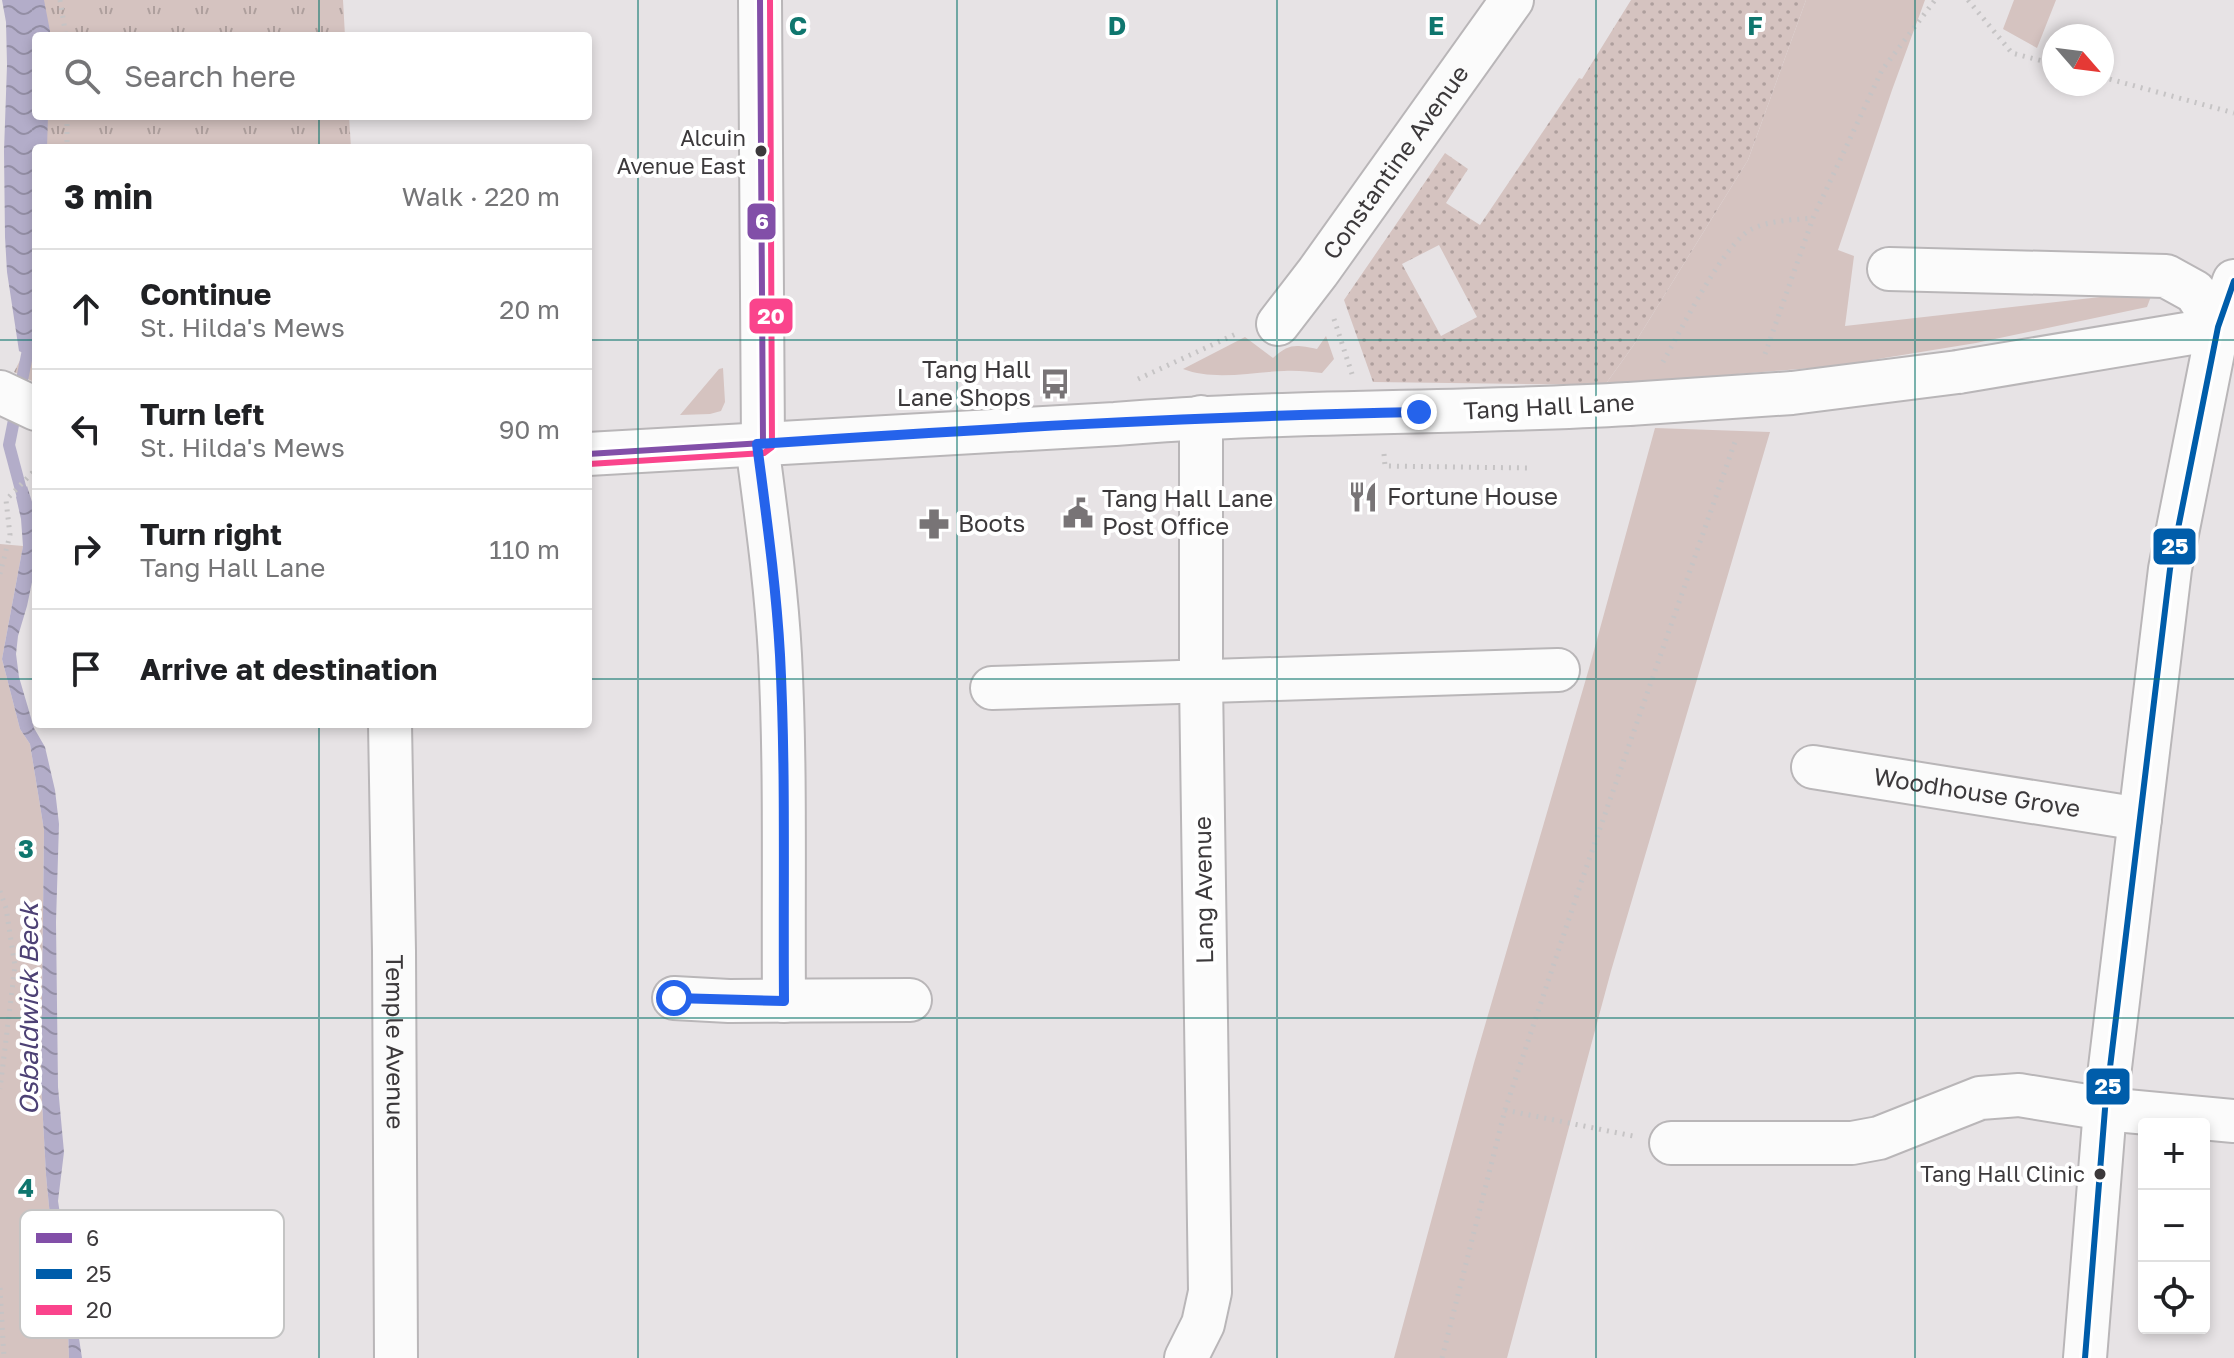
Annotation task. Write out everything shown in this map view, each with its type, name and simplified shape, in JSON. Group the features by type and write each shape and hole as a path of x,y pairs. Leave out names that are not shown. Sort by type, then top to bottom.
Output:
{"street":[{"path":"760,0 760,444 780,654 784,1001"},
{"name":"Constantine Avenue","path":"1278,324 1512,0"},
{"path":"1889,269 2166,276 2195,292 2226,327"},
{"path":"2085,1358 2105,1109 2170,569 2234,281"},
{"name":"Tang Hall Lane","path":"592,454 1201,417 1565,407 1792,393 1958,372 2226,327"},
{"path":"0,392 32,407"},
{"name":"Lang Avenue","path":"1186,1358 1203,1324 1210,1292 1201,681 1201,417"},
{"path":"992,688 1558,670"},
{"name":"Temple Avenue","path":"390,728 396,1358"},
{"name":"Woodhouse Grove","path":"1813,767 2140,819"},
{"path":"674,998 910,1000"},
{"path":"1671,1143 1852,1143 1879,1138 1980,1098 2019,1095 2105,1109 2234,1121"}],"path":[{"path":"60,0 65,32"},
{"path":"1760,368 1813,218 1882,70 1935,0"},
{"path":"1968,0 2012,53 2042,61"},
{"path":"2114,80 2234,113"},
{"path":"67,120 67,144"},
{"path":"1629,404 1652,380 1722,259 1749,230 1776,222 1813,218"},
{"path":"1318,272 1366,413"},
{"path":"1128,384 1250,327 1278,324"},
{"path":"1442,1358 1505,1110 1739,428"},
{"path":"1385,466 1530,468"},
{"path":"0,574 10,535 6,500 32,474"},
{"path":"0,891 6,908 15,966 0,1089"},
{"path":"1505,1110 1671,1143"},
{"path":"0,1288 4,1358"}],"green space":[{"path":"23,0 343,0 345,32 32,32 32,120 349,120 351,144 32,144 32,381 14,372 30,341"},
{"path":"1631,0 1806,0 1748,160 1633,346 1605,385 1373,382 1344,300 1445,153 1468,169 1446,203 1480,225 1579,78 1582,79","holes":["1439,245 1477,317 1441,336 1402,264"]},
{"path":"1806,0 1925,0 1838,250 1854,256 1845,326 2153,291 2147,307 1976,343 1835,366 1605,385 1633,346 1748,160"},
{"path":"2014,0 2056,0 2046,24 2042,24 2037,48 2003,29"},
{"path":"1326,336 1334,359 1322,373 1289,371 1207,375 1183,369 1245,337 1273,358 1293,346 1317,349"},
{"path":"723,368 725,402 721,411 680,415 719,369"},
{"path":"1655,428 1770,432 1611,971 1507,1358 1394,1358 1474,1063 1590,665"},
{"path":"0,544 23,546 2,659 20,729 30,744 44,830 41,1082 49,1210 20,1210 20,1338 68,1338 69,1358 0,1358"}],"water":[{"path":"2,0 44,0 50,32 32,32 32,120 48,120 47,144 32,144 32,357 19,351 7,272 4,151 6,22"},
{"path":"27,486 32,502 32,582 18,636 16,654 19,677 32,728 45,747 59,824 56,922 58,1087 64,1152 59,1210 49,1210 41,1082 44,830 30,744 20,729 2,659 23,546 16,497"},
{"path":"68,1338 79,1338 82,1358 69,1358"}],"waterway":[{"name":"Osbaldwick Beck","path":"25,505 9,445 30,340"}],"transit line":[{"name":"6","path":"760,0 763,443"},
{"name":"20","path":"592,464 764,453 772,447 770,0"},
{"name":"25","path":"2085,1358 2105,1109 2170,569 2218,327 2234,281"},
{"name":"6","path":"592,454 763,443"}],"place":[{"name":"Alcuin Avenue East","path":"761,151"},
{"name":"Tang Hall Lane Shops","path":"1055,384"},
{"name":"Fortune House","path":"1363,497"},
{"name":"Tang Hall Lane Post Office","path":"1078,513"},
{"name":"Boots","path":"934,524"},
{"name":"Tang Hall Clinic","path":"2100,1174"}],"route":[{"path":"674,998 784,1001 780,654 757,444 1201,417 1419,412"}]}
